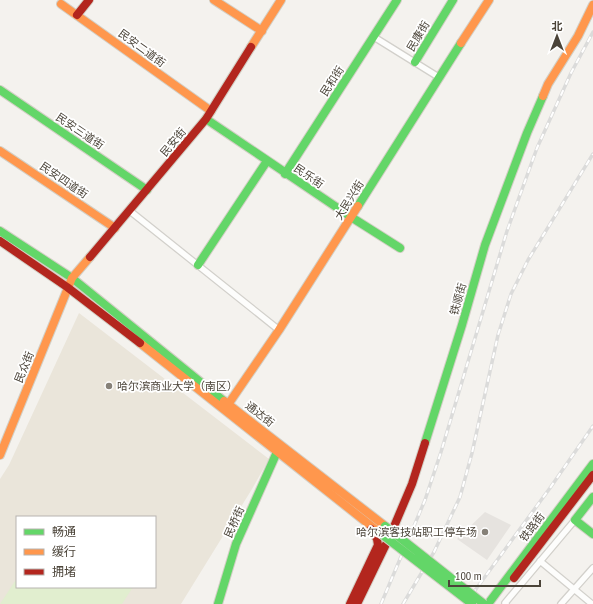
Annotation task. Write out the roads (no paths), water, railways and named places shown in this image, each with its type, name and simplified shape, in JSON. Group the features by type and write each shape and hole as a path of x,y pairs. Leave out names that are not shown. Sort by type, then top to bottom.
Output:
{"main road":[{"path":"77,15 89,0"},
{"path":"214,0 262,31"},
{"name":"民安街","path":"68,287 72,278 206,119 281,0"},
{"name":"民和街","path":"285,174 397,0"},
{"name":"民康街","path":"415,62 453,0"},
{"name":"大民兴街","path":"227,406 279,330 489,0"},
{"name":"民安二道街","path":"61,4 211,111"},
{"name":"铁顺街","path":"357,604 390,536 412,484 462,325 485,245 527,133 548,84 578,36 593,5"},
{"name":"民安三道街","path":"0,90 147,190"},
{"name":"民乐街","path":"206,119 285,174 400,248"},
{"name":"民安四道街","path":"0,151 115,228"},
{"path":"198,265 267,161"},
{"name":"通达街","path":"0,231 72,278 227,406 277,452 472,604"},
{"name":"通达街","path":"0,241 68,287 227,406 385,526 484,604"},
{"name":"民众街","path":"0,455 68,287"},
{"name":"民桥街","path":"218,604 236,544 277,452"},
{"name":"铁路街","path":"488,604 593,464"},
{"name":"铁路街","path":"495,604 593,475"},
{"path":"593,497 575,520 593,534"},
{"path":"350,604 378,545 375,534 366,522"}],"street":[{"path":"374,37 440,78"},
{"path":"130,211 279,330"},
{"path":"505,603 575,520"},
{"path":"540,561 592,604"},
{"path":"562,604 593,568"}],"railway":[{"path":"381,604 425,500 441,452 507,231 537,148 571,73 593,32"},
{"path":"403,604 434,552 460,497 472,453 498,335 511,294 528,260 593,154"},
{"path":"465,604 550,488 593,426"}],"place":[{"name":"哈尔滨商业大学（南区）","path":"109,386"},
{"name":"哈尔滨客技站职工停车场","path":"485,532"}]}
